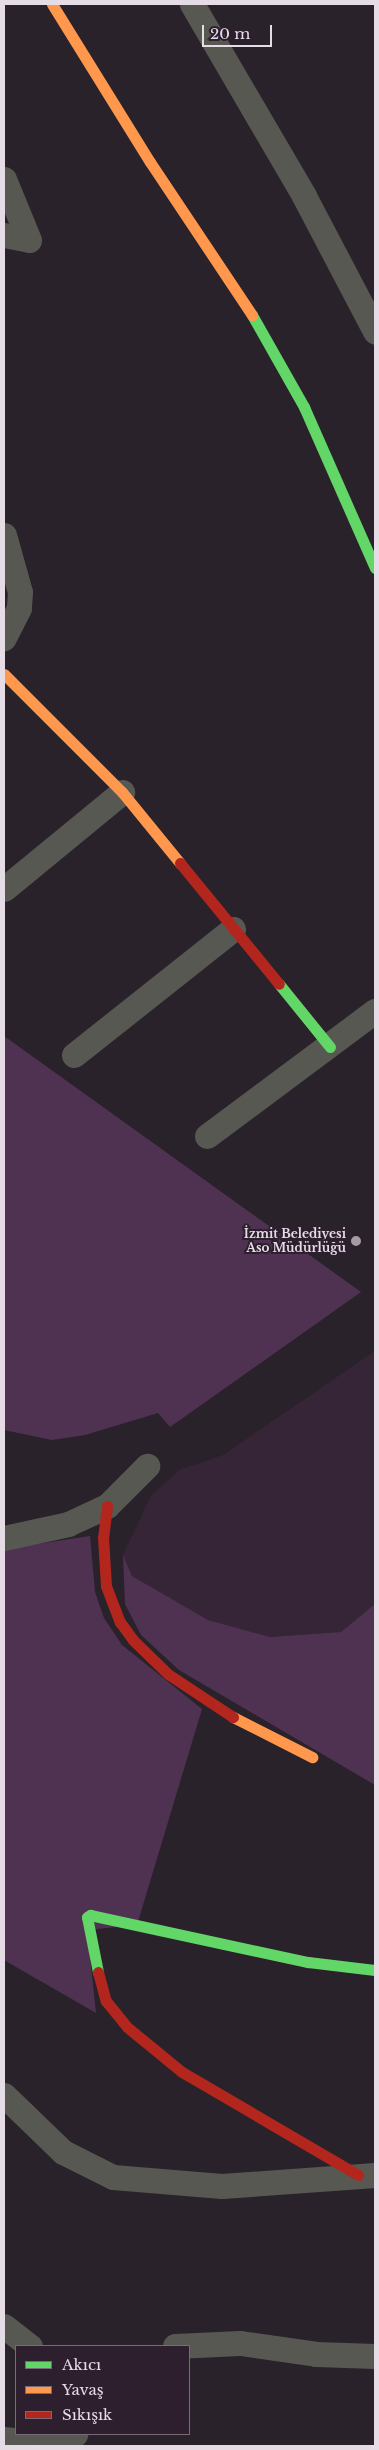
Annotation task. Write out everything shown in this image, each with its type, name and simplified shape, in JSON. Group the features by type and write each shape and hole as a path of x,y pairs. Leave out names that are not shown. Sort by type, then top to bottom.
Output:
{"street":[{"path":"52,4 150,162 269,340 304,407 375,568"},
{"path":"192,4 304,196 375,331"},
{"path":"4,179 30,240 4,235"},
{"path":"4,535 20,592 19,608 4,638"},
{"path":"6,681 122,792 330,1046"},
{"path":"4,889 122,792"},
{"path":"74,1055 233,929"},
{"path":"207,1136 375,1011"},
{"path":"4,1538 68,1524 107,1506 147,1466"},
{"path":"107,1506 103,1537 106,1586 120,1622 133,1640 168,1674 192,1691 251,1728 312,1757"},
{"path":"367,2175 182,2072 126,2027 106,2001 100,1984 87,1917 90,1915 192,1939 308,1962 375,1970"},
{"path":"4,2095 63,2152 113,2177 222,2186 367,2175"},
{"path":"4,2326 29,2345"},
{"path":"190,2345 240,2343 316,2354 375,2356"},
{"path":"4,2439 46,2444 72,2435"}],"shaded area":[{"path":"4,1036 361,1292 170,1427 158,1413 85,1435 52,1440 4,1430"},
{"path":"375,1351 375,1604 341,1632 270,1637 208,1620 132,1576 123,1555 151,1496 179,1470 223,1455"},
{"path":"90,1536 95,1592 104,1618 122,1645 202,1709 137,1925 87,1930 96,2013 4,1960 4,1549"},
{"path":"123,1555 132,1576 208,1620 270,1637 341,1632 375,1604 375,1785 179,1670 141,1635 125,1604"}],"traffic: fast":[{"path":"252,315 304,407 375,568"},
{"path":"279,984 330,1047"},
{"path":"98,1972 87,1917 90,1915 308,1962 375,1970"}],"traffic: slow":[{"path":"52,4 150,162 252,315"},
{"path":"4,674 122,792 180,863"},
{"path":"233,1717 312,1757"}],"traffic: jam":[{"path":"180,863 279,984"},
{"path":"107,1506 103,1537 106,1586 120,1622 133,1640 168,1674 233,1717"},
{"path":"98,1972 106,2001 127,2027 182,2072 358,2175"}],"place":[{"name":"İzmit Belediyesi Aso Müdürlüğü","path":"356,1241"}]}
